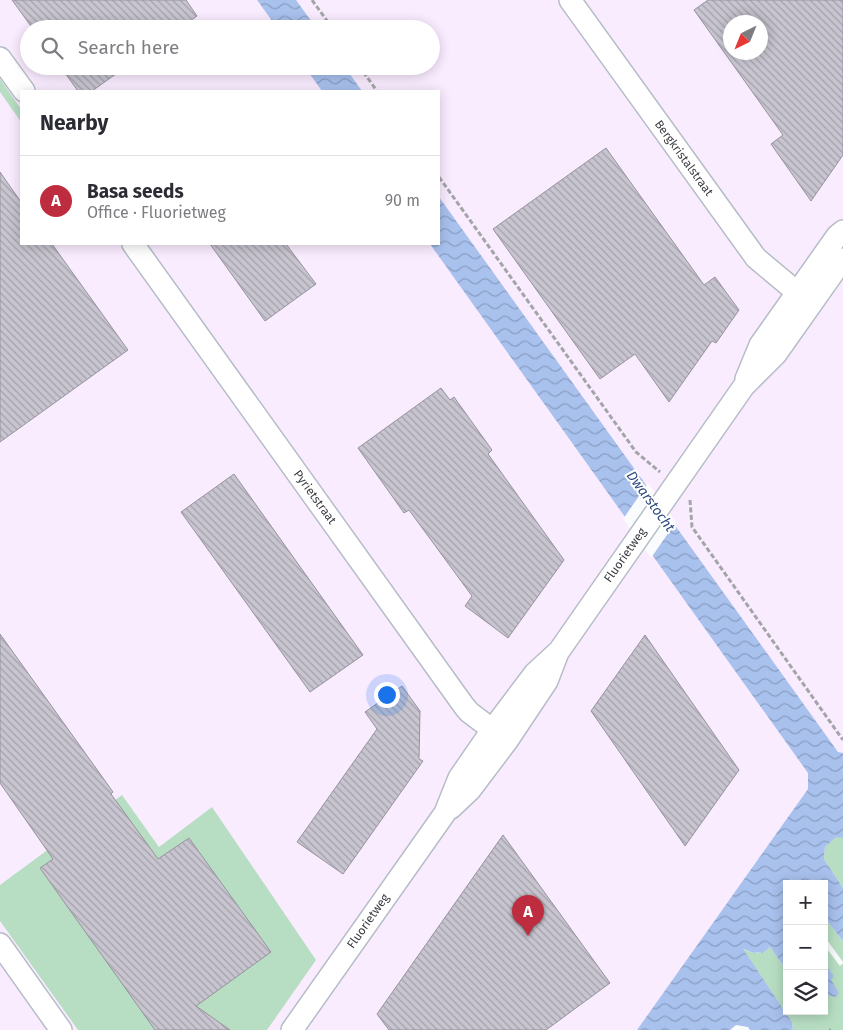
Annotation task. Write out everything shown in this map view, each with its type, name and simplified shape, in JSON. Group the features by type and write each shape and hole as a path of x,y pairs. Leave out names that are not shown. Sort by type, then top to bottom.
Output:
{"street":[{"name":"Bergkristalstraat","path":"570,0 756,258 804,298"},
{"path":"0,58 23,90"},
{"name":"Fluorietweg","path":"292,1030 444,813 470,790 499,735 547,682 559,650 744,386 776,354 804,298 838,236 843,231"},
{"name":"Pyrietstraat","path":"134,245 464,706 499,735"},
{"name":"Fluorietweg","path":"804,298 843,259"},
{"path":"0,944 61,1030"}],"path":[{"path":"312,0 326,20"},
{"path":"366,75 376,90"},
{"path":"440,178 636,452 669,493 690,500 692,527 842,740"}],"shaded area":[{"path":"0,0 843,0 843,774 661,1030 0,1030"}],"green space":[{"path":"0,79 20,108 20,121 0,92"},
{"path":"122,795 159,847 212,807 316,960 267,1030 78,1030 0,921 0,885"},
{"path":"836,836 843,838 843,888 824,859 825,847"},
{"path":"828,922 843,941 843,962 828,941"},
{"path":"770,947 783,965 783,1009 742,949 762,954"},
{"path":"828,950 840,966 843,963 843,1030 793,1030 792,1022 787,1015 828,1015 828,991 831,979 834,976 828,968"}],"water":[{"path":"257,0 296,0 310,20 271,20"},
{"path":"310,75 350,75 361,90 321,90"},
{"name":"Dwarstocht","path":"440,198 838,752 843,753 843,838 836,837 825,847 824,859 843,888 843,941 828,922 828,880 783,880 783,965 770,947 762,954 743,949 783,1009 783,1015 787,1015 792,1022 793,1030 750,1030 748,1027 736,1025 730,1030 637,1030 808,789 808,773 431,245 440,245"},
{"path":"828,968 834,976 831,980 839,993 835,997 828,995"}],"pier":[{"path":"648,483 676,522 651,558 623,519"}],"building":[{"path":"12,0 186,0 197,16 191,20 26,20"},
{"path":"708,0 843,0 843,155 811,201 771,144 783,135 730,60 768,60 768,15 723,15 723,51 694,10"},
{"path":"66,75 114,75 93,90 77,90"},
{"path":"606,148 704,285 715,277 739,310 716,343 712,341 669,402 635,354 600,379 493,229"},
{"path":"0,172 20,201 20,245 53,245 128,350 0,442"},
{"path":"211,245 287,245 316,284 265,321"},
{"path":"441,388 450,400 454,397 492,450 488,454 564,560 508,638 465,606 472,596 409,510 404,513 358,448"},
{"path":"234,474 363,655 310,692 181,512"},
{"path":"0,634 113,792 111,794 158,859 189,838 271,952 196,1006 230,1030 155,1030 40,868 53,859 0,783"},
{"path":"645,635 739,770 685,846 591,711"},
{"path":"402,686 420,711 419,759 423,761 343,874 297,842 377,729 365,712"},
{"path":"503,835 610,983 546,1030 389,1030 377,1014"}],"place":[{"name":"Basa seeds","path":"528,936"}]}
